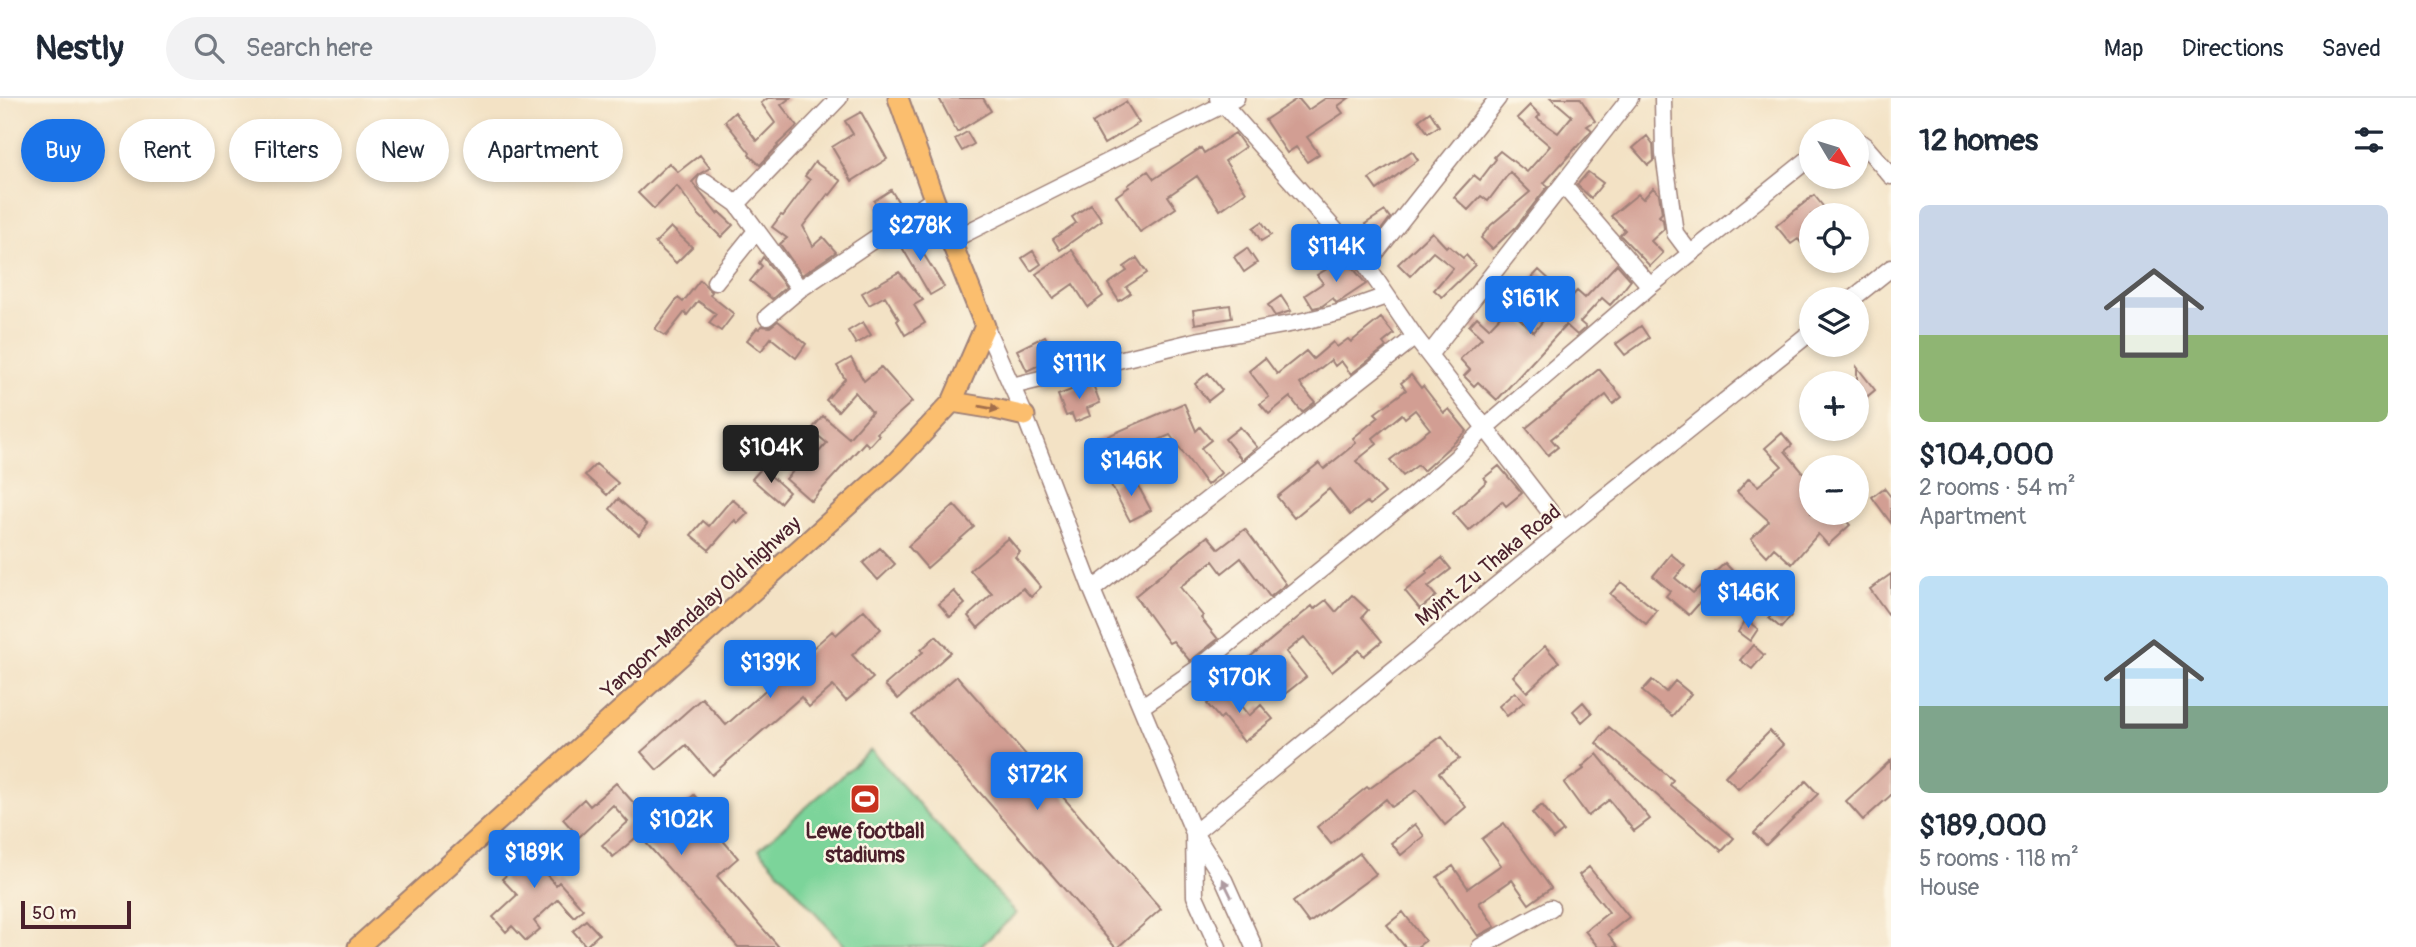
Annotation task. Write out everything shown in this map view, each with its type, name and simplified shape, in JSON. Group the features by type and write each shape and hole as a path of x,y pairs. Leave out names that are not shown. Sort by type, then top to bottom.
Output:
{"main road":[{"path":"898,98 950,241 985,326"},
{"name":"Yangon-Mandalay Old highway","path":"358,947 896,462 952,402 985,326"},
{"path":"952,402 1025,416"}],"street":[{"path":"737,204 839,98"},
{"path":"1366,265 1497,98"},
{"path":"1429,355 1630,98"},
{"path":"1663,98 1664,154 1675,233 1690,253"},
{"path":"950,241 1227,100 1366,265 1415,337 1564,530"},
{"path":"1869,151 1891,176"},
{"path":"1141,707 1201,666 1412,497 1485,428 1650,286 1799,167"},
{"path":"706,182 737,204 800,289"},
{"path":"1563,186 1650,286"},
{"path":"766,317 800,289 934,199"},
{"path":"715,282 756,231"},
{"path":"1867,287 1891,268"},
{"path":"1012,386 1200,340 1306,321 1386,296"},
{"path":"985,326 1025,416 1092,590 1194,833 1224,880 1254,947"},
{"path":"1092,590 1415,337"},
{"name":"Myint Zu Thaka Road","path":"1194,833 1799,342"},
{"path":"1194,833 1195,896 1218,947"},
{"path":"1480,947 1551,908"}],"green space":[{"name":"Lewe football stadiums","path":"871,750 1016,914 980,947 846,947 759,849"}],"building":[{"path":"768,98 790,98 781,105 797,126 760,165 749,155 725,121 735,112 757,141 775,123 761,103"},
{"path":"939,98 983,98 991,111 957,132"},
{"path":"1298,98 1308,110 1326,98 1349,98 1338,106 1343,113 1307,137 1319,154 1307,162 1296,147 1287,153 1265,120"},
{"path":"1551,98 1580,98 1595,121 1587,126 1592,130 1544,183 1548,186 1516,227 1492,249 1481,238 1491,225 1530,192 1510,172 1488,201 1481,196 1468,210 1454,197 1474,175 1480,180 1500,151 1527,172 1550,146 1517,118 1530,105 1540,115 1537,118 1558,133 1572,116"},
{"path":"1126,102 1139,123 1104,144 1092,123"},
{"path":"861,112 887,159 852,181 832,147 853,134 845,121"},
{"path":"1430,112 1439,126 1428,133 1419,120"},
{"path":"967,132 974,144 962,151 955,139"},
{"path":"1235,133 1245,147 1225,161 1246,192 1220,210 1197,176 1168,196 1176,208 1140,232 1116,196 1148,171 1154,179 1201,148 1204,153"},
{"path":"1647,136 1653,144 1654,160 1648,165 1633,148"},
{"path":"1412,151 1418,160 1377,190 1369,179"},
{"path":"700,155 710,168 692,182 717,214 719,212 733,225 721,237 699,215 677,186 654,209 638,193 669,163 678,172"},
{"path":"815,162 841,181 803,226 813,246 823,237 836,252 802,275 780,244 787,238 772,227 810,180 805,176"},
{"path":"1588,172 1603,183 1591,198 1577,185"},
{"path":"1653,188 1659,194 1662,213 1659,216 1663,220 1664,229 1651,241 1663,253 1650,266 1620,235 1625,230 1611,216 1638,194 1643,199"},
{"path":"891,190 902,208 885,219 874,201"},
{"path":"1814,195 1820,203 1804,203"},
{"path":"1091,204 1102,220 1060,250 1053,239 1076,223 1072,217"},
{"path":"1799,207 1799,240 1791,244 1776,226"},
{"path":"1385,211 1390,218 1381,230 1372,235 1365,224"},
{"path":"1262,222 1271,235 1261,241 1253,228"},
{"path":"671,227 692,247 676,263 655,243"},
{"path":"908,229 944,287 930,295 896,237"},
{"path":"1432,232 1446,247 1448,245 1463,258 1466,255 1475,265 1442,297 1434,290 1453,268 1433,252 1410,276 1398,264"},
{"path":"1247,248 1257,263 1244,272 1234,257"},
{"path":"1072,250 1103,296 1088,307 1073,284 1053,298 1036,274"},
{"path":"1033,251 1041,264 1031,271 1022,258"},
{"path":"763,257 786,287 772,299 750,281 762,266 759,263"},
{"path":"1137,258 1147,273 1126,287 1131,293 1119,301 1108,284 1127,271 1124,267"},
{"path":"1345,258 1366,284 1336,303 1333,298 1322,306 1313,308 1305,295 1323,283 1317,275"},
{"path":"1617,264 1631,280 1620,294 1610,305 1602,298 1580,322 1586,327 1577,335 1566,325 1497,400 1478,382 1474,386 1464,376 1470,370 1460,359 1482,338 1469,326 1477,317 1489,328 1508,308 1534,332 1558,302 1563,306 1577,291 1585,298"},
{"path":"1539,270 1552,282 1541,294 1528,282"},
{"path":"899,272 923,300 914,305 925,323 905,335 885,296 869,305 862,293"},
{"path":"700,280 712,292 710,295 734,314 721,331 709,323 716,314 698,301 687,315 685,312 666,336 655,329 678,298 683,302"},
{"path":"1281,296 1291,311 1275,316 1268,305"},
{"path":"1230,305 1232,318 1195,324 1193,310"},
{"path":"1381,318 1394,334 1383,343 1386,347 1351,374 1341,361 1335,366 1331,360 1300,384 1315,402 1302,412 1290,397 1269,414 1260,404 1269,397 1249,371 1265,358 1277,374 1306,351 1313,359 1333,342 1337,347 1348,339 1351,342"},
{"path":"778,321 806,344 796,358 771,338 761,351 747,340 757,328 770,327"},
{"path":"863,322 871,335 856,344 848,331"},
{"path":"1641,326 1649,338 1625,355 1616,344"},
{"path":"1045,336 1055,357 1027,371 1017,350"},
{"path":"851,358 864,381 881,367 912,402 877,433 879,435 869,446 865,442 811,501 786,479 803,460 808,464 827,443 811,430 823,416 849,438 872,412 855,392 838,411 826,400 845,379 837,366"},
{"path":"1599,369 1622,397 1613,404 1606,395 1551,439 1558,447 1548,455 1526,428"},
{"path":"1208,373 1222,390 1208,401 1195,384"},
{"path":"1411,375 1444,413 1449,409 1467,431 1423,471 1418,465 1403,476 1390,460 1430,429 1415,410 1405,418 1402,414 1373,438 1377,444 1356,461 1385,493 1370,505 1367,502 1350,515 1329,489 1294,518 1277,497 1319,463 1324,469 1356,443 1353,438 1379,417 1375,413 1406,390 1401,383"},
{"path":"1092,382 1100,403 1087,408 1090,416 1075,422 1072,414 1066,416 1058,395"},
{"path":"1869,382 1875,390 1869,395"},
{"path":"1184,403 1196,431 1200,427 1211,440 1201,448 1221,473 1207,485 1170,435 1103,464 1094,442"},
{"path":"1240,427 1257,447 1242,460 1225,439"},
{"path":"1782,433 1792,445 1785,451 1799,468 1799,525 1850,525 1828,545 1818,534 1792,564 1774,548 1767,556 1751,539 1769,521 1737,492 1749,478 1758,486 1782,466 1765,448"},
{"path":"596,464 618,483 607,495 585,475"},
{"path":"1499,466 1522,493 1506,506 1502,501 1469,531 1453,513 1487,481 1484,478"},
{"path":"762,468 789,492 780,503 752,479"},
{"path":"1132,474 1151,510 1130,521 1111,485"},
{"path":"1884,488 1891,497 1891,523 1872,497"},
{"path":"618,499 647,524 639,535 610,509"},
{"path":"732,499 748,513 738,523 735,520 709,550 691,535 703,521 709,526"},
{"path":"954,505 974,527 927,568 908,546"},
{"path":"1245,529 1286,584 1270,597 1241,558 1222,573 1213,561 1180,587 1218,639 1190,661 1173,641 1169,643 1135,596 1208,536 1219,549"},
{"path":"1008,538 1020,552 1015,557 1041,587 1031,597 1023,588 978,628 968,616 992,594 970,570"},
{"path":"880,548 895,564 878,580 863,563"},
{"path":"1671,554 1685,566 1675,578 1693,593 1725,563 1742,581 1720,601 1710,591 1689,615 1666,596 1670,591 1653,576"},
{"path":"1442,558 1451,569 1428,587 1436,596 1420,609 1405,591"},
{"path":"1891,574 1891,618 1870,589"},
{"path":"1621,582 1657,611 1646,624 1610,594"},
{"path":"954,591 965,604 950,617 939,604"},
{"path":"1352,595 1368,610 1362,617 1382,641 1364,656 1359,650 1332,672 1304,637 1286,652 1306,677 1280,698 1261,673 1251,681 1239,666 1312,606 1314,609 1326,600 1336,612"},
{"path":"1779,606 1791,616 1781,628 1769,618"},
{"path":"864,610 881,629 852,655 873,678 846,701 833,686 809,707 801,697 712,775 686,745 657,770 641,752 702,698 726,725 832,631 836,635"},
{"path":"1746,620 1758,629 1750,641 1738,632"},
{"path":"936,636 951,652 898,699 885,685 923,652 921,650"},
{"path":"1753,645 1764,655 1752,669 1740,660"},
{"path":"1545,646 1559,662 1527,692 1513,676"},
{"path":"957,676 1161,909 1118,947 1115,947 912,715"},
{"path":"1652,680 1666,692 1675,681 1691,694 1672,716 1642,691"},
{"path":"1227,688 1249,716 1261,705 1273,719 1244,742 1223,716 1220,719 1207,704"},
{"path":"1515,692 1524,702 1507,716 1499,706"},
{"path":"1583,702 1592,713 1582,722 1573,711"},
{"path":"1609,727 1673,780 1670,785 1734,838 1722,851 1596,743"},
{"path":"1770,731 1783,745 1738,789 1725,776"},
{"path":"1442,736 1459,759 1439,773 1466,807 1445,825 1417,790 1392,807 1386,799 1331,844 1317,827 1367,787 1369,789"},
{"path":"1597,754 1650,819 1634,831 1609,800 1588,816 1564,783 1584,769 1582,767"},
{"path":"1891,760 1891,795 1863,820 1846,801"},
{"path":"1806,781 1818,794 1766,845 1754,833"},
{"path":"616,783 656,828 694,795 720,825 714,830 738,858 717,876 779,947 738,947 639,835 613,857 602,845 628,822 613,805 579,837 563,819 584,799 590,806"},
{"path":"1542,805 1563,831 1553,839 1532,813"},
{"path":"1504,823 1551,888 1529,904 1512,880 1479,903 1495,927 1478,936 1437,877 1453,866 1468,888 1501,865 1482,839"},
{"path":"1415,824 1424,836 1401,855 1391,843"},
{"path":"545,832 563,852 543,871 556,885 559,882 583,909 574,917 558,899 534,921 540,929 526,941 512,926 506,932 493,917 517,895 502,879 536,849 531,844"},
{"path":"1360,853 1376,874 1309,923 1293,902"},
{"path":"1589,867 1629,917 1608,934 1618,947 1598,947 1585,931 1609,912 1579,875"},
{"path":"1403,912 1425,941 1417,947 1405,947 1387,925"},
{"path":"586,920 599,934 586,946 573,931"}],"place":[{"name":"Lewe football stadiums","path":"865,799"}]}
